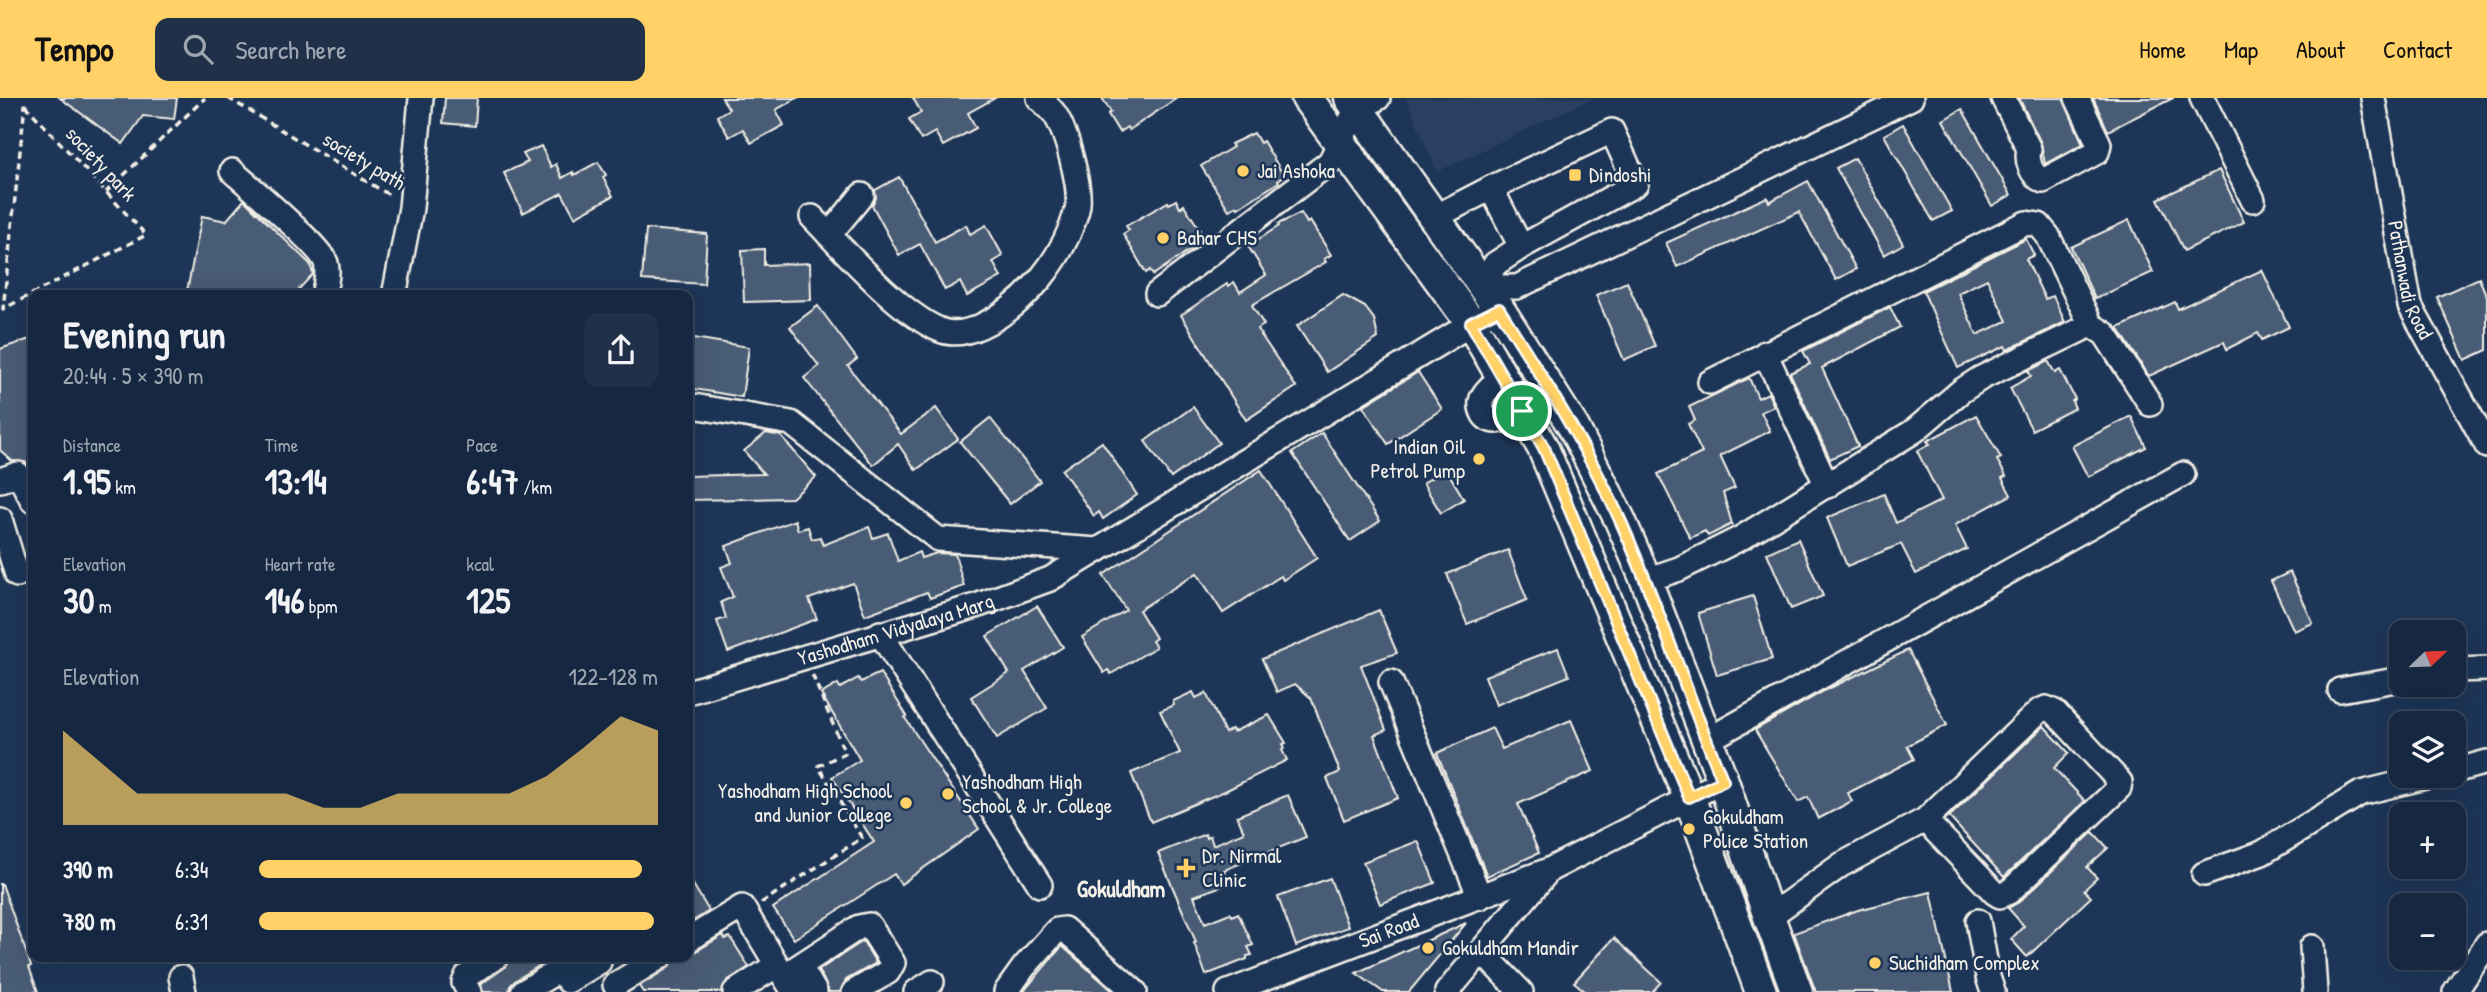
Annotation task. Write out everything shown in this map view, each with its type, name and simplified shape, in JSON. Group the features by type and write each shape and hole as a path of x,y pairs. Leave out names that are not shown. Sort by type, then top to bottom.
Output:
{"main road":[{"path":"1307,98 1471,323 1544,448 1689,797 1761,992"},
{"path":"1361,101 1435,217 1492,298 1574,428 1620,520 1646,580 1723,781 1797,992"}],"street":[{"path":"395,290 411,208 421,98"},
{"path":"812,217 886,290 913,313 941,331 965,333 1002,316 1035,287 1063,245 1078,208 1078,174 1055,114 1039,98"},
{"path":"1435,217 1612,131 1636,184 1495,264 1492,298 1911,98"},
{"path":"2003,98 2029,149 2027,157 2030,166 2036,177 2043,181 2097,152 2099,144 2077,98"},
{"path":"2202,98 2253,200"},
{"name":"Pathanwadi Road","path":"2373,98 2410,306 2487,446"},
{"path":"1157,294 1330,162 1361,101"},
{"path":"232,171 307,239 324,259 327,273 324,290"},
{"path":"1491,188 1521,247"},
{"path":"829,235 862,195"},
{"path":"1710,382 2026,223 2039,225 2048,236 2091,325 2105,334 2150,404"},
{"name":"Yashodham Vidyalaya Marg","path":"693,690 976,606 1050,579 1471,323 1492,298"},
{"path":"1646,580 1679,569 1726,546 1914,431 1971,384 2091,325"},
{"path":"1765,353 1827,486"},
{"path":"693,406 791,423 938,539 1098,550"},
{"path":"0,480 18,474 28,491"},
{"path":"1706,741 2183,474"},
{"path":"0,519 17,575"},
{"path":"880,633 1040,885"},
{"path":"2466,670 2487,669"},
{"path":"2340,690 2389,681"},
{"path":"1391,682 1480,897"},
{"path":"1769,917 1841,864 1925,820 2039,711 2046,708 2055,712 2120,782 2119,788 2009,892 2000,896 1925,820"},
{"path":"2466,768 2487,762"},
{"name":"Sai Road","path":"1228,992 1549,870 1723,781"},
{"path":"2204,874 2262,853 2361,793 2389,786"},
{"path":"1447,992 1549,870"},
{"path":"693,937 741,907 789,975 815,992"},
{"path":"1978,921 1993,992"},
{"path":"735,992 789,975 859,927 869,925 893,963 888,972 854,992"},
{"path":"1006,992 1056,930 1065,929 1136,992"},
{"path":"2455,992 2487,944"},
{"path":"2312,947 2315,992"},
{"path":"1481,951 1521,992"},
{"path":"469,992 464,983 467,976 488,962"},
{"path":"523,992 583,962"},
{"path":"551,992 586,962"},
{"path":"592,962 619,985 653,962"}],"path":[{"path":"106,192 205,98"},
{"name":"society path","path":"228,98 411,208"},
{"name":"society park","path":"28,296 3,309 25,105 146,235 40,290"},
{"path":"745,914 862,838 817,766 845,753 804,656"}],"shaded area":[{"path":"1406,98 1593,98 1437,172"}],"building":[{"path":"60,98 177,98 174,119 143,116 123,144"},
{"path":"445,98 477,98 475,126 443,123"},
{"path":"722,98 797,98 776,110 784,125 751,143 743,129 729,137 717,116 729,109"},
{"path":"913,98 995,98 968,113 976,128 943,146 935,132 921,140 909,119 921,112"},
{"path":"1102,98 1177,98 1129,130 1127,127 1119,132"},
{"path":"2019,98 2063,98 2083,144 2045,164 2041,143"},
{"path":"2093,98 2173,98 2108,131"},
{"path":"1962,109 2011,195 1992,206 1943,120"},
{"path":"1903,124 1952,211 1933,221 1884,135"},
{"name":"Jai Ashoka","path":"1254,133 1260,143 1263,141 1284,176 1238,208 1237,206 1229,210 1201,166 1233,147 1231,144"},
{"path":"541,146 551,167 556,164 562,178 573,172 574,175 598,162 613,196 575,217 562,193 523,213 504,173 528,162 523,154"},
{"path":"1855,158 1903,244 1884,255 1836,168"},
{"path":"2219,170 2244,222 2184,251 2158,199"},
{"path":"899,177 935,242 966,225 970,234 986,225 1003,256 993,262 1001,277 967,296 960,282 945,290 920,244 899,255 872,205 876,198 875,190"},
{"path":"1808,181 1856,269 1836,280 1799,212 1677,267 1666,243 1767,197 1769,202"},
{"path":"244,200 310,264 313,274 299,290 187,290 202,216 226,221"},
{"name":"Bahar CHS","path":"1176,200 1180,208 1184,205 1200,230 1197,232 1203,241 1153,275 1150,270 1146,273 1123,234 1129,230 1126,226"},
{"path":"1301,213 1307,223 1310,221 1331,255 1324,259 1326,262 1252,305 1264,325 1257,329 1296,387 1246,420 1181,315 1227,284 1228,286 1234,282 1240,292 1266,275 1248,246 1279,226 1278,224"},
{"path":"2129,220 2153,272 2095,299 2071,247"},
{"path":"646,229 707,234 704,284 642,280"},
{"path":"2026,239 2034,255 2026,259 2045,299 2053,296 2065,322 2007,350 2005,346 1958,368 1923,291","holes":["1987,279 2007,321 1977,335 1958,293"]},
{"path":"764,249 764,265 810,263 811,300 744,302 742,250"},
{"path":"2262,270 2289,327 2262,340 2258,333 2227,349 2224,342 2149,376 2118,328 2175,302 2178,309"},
{"path":"2479,278 2487,297 2487,350 2465,360 2437,297"},
{"path":"1627,282 1655,346 1624,360 1596,295"},
{"path":"1343,295 1365,307 1374,319 1378,338 1327,372 1297,326"},
{"path":"818,306 857,359 848,366 901,434 936,408 958,439 916,470 898,444 873,465 804,378 819,366 790,327"},
{"path":"1890,307 1900,327 1822,368 1858,446 1830,459 1790,373 1810,364 1803,351"},
{"path":"693,338 749,347 742,397 693,389"},
{"path":"28,340 28,466 25,462 12,461 0,450 0,349"},
{"path":"2048,361 2055,373 2060,370 2075,399 2072,401 2075,408 2032,430 2010,388 2031,376 2028,371"},
{"path":"1418,372 1442,409 1388,444 1363,406"},
{"path":"1749,378 1758,398 1768,393 1774,406 1761,412 1770,431 1720,456 1735,488 1723,493 1732,524 1708,536 1705,531 1690,538 1658,474 1702,453 1688,424 1695,420 1689,407"},
{"path":"1193,407 1219,443 1171,478 1145,441"},
{"path":"1976,415 2001,458 1997,460 2006,476 2002,478 2011,495 1955,525 1967,549 1916,574 1901,544 1847,566 1827,518 1884,494 1896,523 1942,500 1917,451 1930,444 1927,441"},
{"path":"2131,416 2146,447 2088,477 2072,446"},
{"path":"990,418 1040,481 1010,504 960,442"},
{"path":"766,433 781,436 816,477 792,498 693,500 693,476 764,474 744,451"},
{"path":"1322,433 1380,521 1350,541 1292,453"},
{"path":"1102,442 1137,495 1103,519 1099,512 1094,516 1062,470"},
{"path":"1446,469 1464,499 1441,513 1423,483"},
{"path":"1261,470 1317,558 1283,580 1281,576 1223,613 1197,573 1139,610 1156,638 1152,641 1156,647 1111,674 1108,670 1104,673 1082,637 1126,610 1103,575"},
{"path":"795,520 798,530 808,527 812,539 820,537 823,545 869,527 873,538 888,533 898,561 919,552 921,558 937,553 955,554 964,586 930,598 927,592 865,615 853,583 809,599 817,619 728,652 717,621 726,618 721,602 733,597 721,567 732,563 726,546"},
{"path":"1798,539 1823,596 1791,609 1767,553"},
{"path":"1508,550 1527,600 1467,624 1447,574"},
{"path":"2290,572 2313,623 2294,631 2271,581"},
{"path":"1753,596 1772,659 1717,675 1698,613"},
{"path":"1037,606 1063,647 1024,671 1047,708 997,738 971,697 1009,673 987,636"},
{"path":"1379,610 1397,653 1361,665 1386,730 1374,735 1398,798 1344,820 1327,778 1340,772 1311,698 1295,684 1277,692 1262,659"},
{"path":"1558,648 1569,676 1496,705 1485,676"},
{"path":"1908,650 1947,725 1907,746 1914,759 1848,793 1852,801 1818,819 1808,797 1798,802 1755,730 1824,691"},
{"path":"880,673 907,716 905,718 979,829 901,884 894,874 794,939 773,908 874,842 832,777 860,760 821,694 838,684 840,688 858,678 861,682"},
{"path":"1193,692 1196,698 1206,693 1225,733 1232,729 1233,732 1269,715 1286,743 1283,744 1285,748 1282,750 1287,760 1225,791 1151,822 1131,773 1180,753 1160,711 1174,705 1173,701"},
{"path":"1571,720 1593,771 1518,804 1539,853 1487,876 1437,753 1492,728 1502,749"},
{"path":"2044,726 2069,753 2054,768 2085,801 2004,877 1949,817"},
{"path":"1288,795 1306,837 1224,870 1227,879 1223,880 1225,885 1194,896 1205,923 1230,913 1232,916 1238,913 1253,945 1248,947 1252,955 1247,956 1247,959 1206,975 1194,943 1196,942 1158,853 1205,834 1206,838 1210,836 1213,845 1244,832 1237,816"},
{"path":"2093,832 2108,848 2087,867 2097,878 2084,890 2091,897 2027,957 2011,939 2024,926 2008,908 2019,902"},
{"path":"1418,841 1435,883 1380,904 1363,862"},
{"path":"1330,878 1348,927 1296,946 1278,897"},
{"path":"0,884 2,884 38,992 0,992"},
{"path":"693,884 709,911 693,921"},
{"name":"Suchidham Complex","path":"1931,892 1953,992 1816,992 1794,933 1858,910"},
{"name":"Gokuldham Mandir","path":"1466,923 1409,992 1383,992 1356,973"},
{"path":"723,935 725,939 730,937 749,967 727,981 721,992 643,992 639,986 668,968 671,962 693,962 695,952"},
{"path":"1614,938 1661,982 1652,992 1586,992 1574,982"},
{"path":"863,941 876,963 846,980 840,992 829,992 819,970"},
{"path":"1062,946 1114,992 1023,992"},
{"path":"507,962 545,962 516,980 510,986 509,992 483,992 481,984 504,968"}],"place":[{"name":"Jai Ashoka","path":"1243,171"},
{"name":"Dindoshi","path":"1575,175"},
{"name":"Bahar CHS","path":"1163,238"},
{"name":"Indian Oil Petrol Pump","path":"1479,459"},
{"name":"Yashodham High School & Jr. College","path":"948,794"},
{"name":"Yashodham High School and Junior College","path":"906,803"},
{"name":"Gokuldham Police Station","path":"1689,829"},
{"name":"Dr. Nirmal Clinic","path":"1186,868"},
{"name":"Gokuldham Mandir","path":"1428,948"},
{"name":"Suchidham Complex","path":"1875,963"}],"district":[{"name":"Gokuldham","path":"1121,889"}],"route":[{"path":"1499,309 1574,428 1620,520 1646,580 1723,781 1689,797 1544,448 1522,411 1471,323 1499,309"}]}
